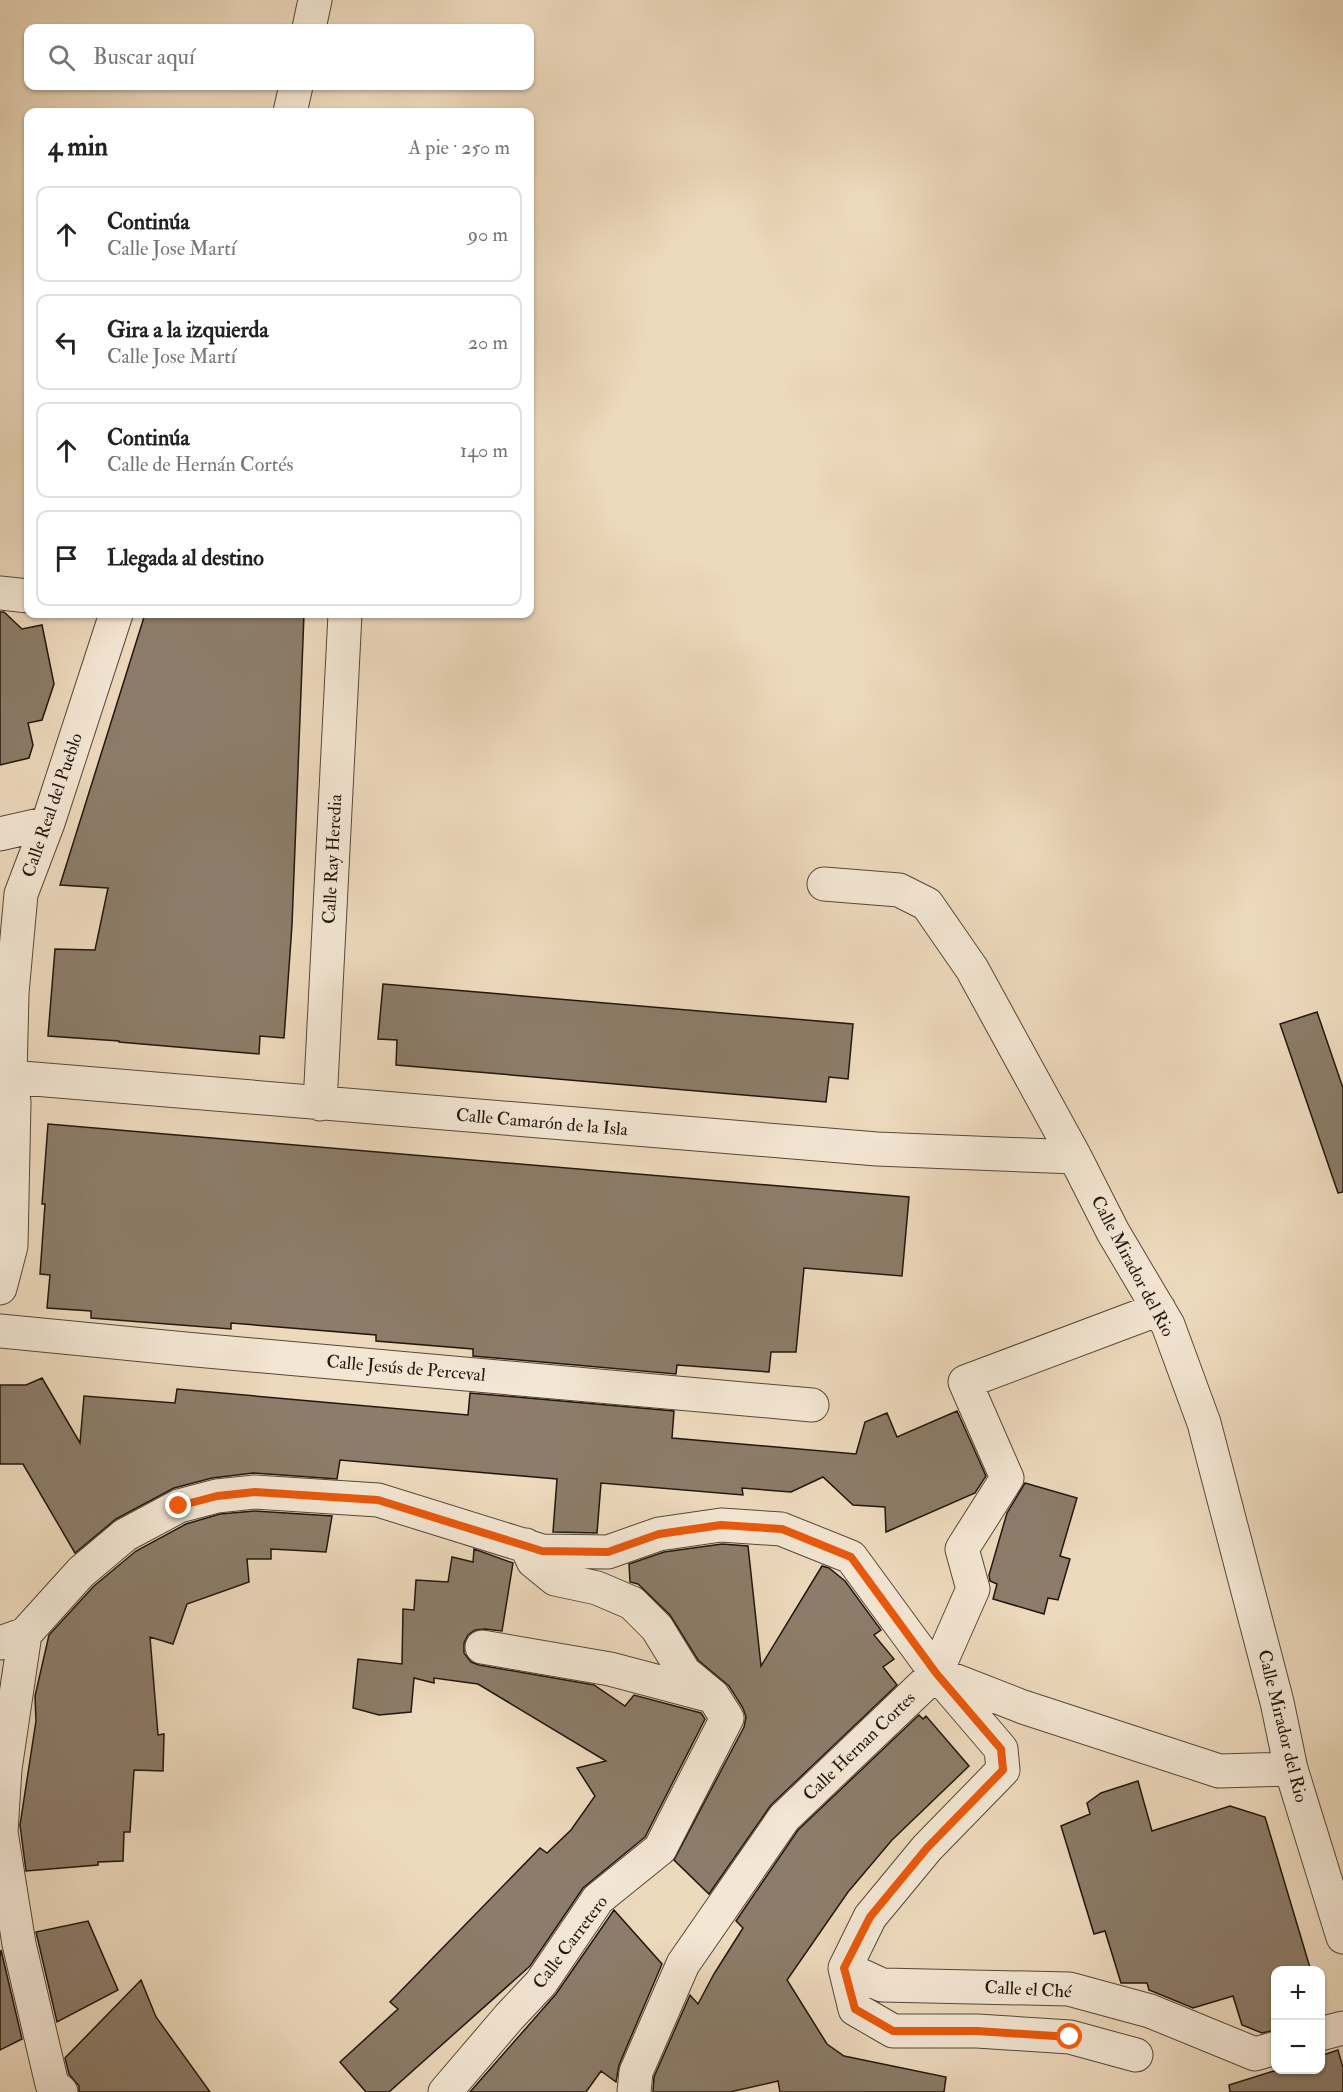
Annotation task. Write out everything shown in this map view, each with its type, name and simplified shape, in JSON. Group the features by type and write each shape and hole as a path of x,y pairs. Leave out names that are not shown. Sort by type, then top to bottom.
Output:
{"street":[{"path":"310,24 315,0"},
{"path":"292,108 295,90"},
{"path":"0,593 24,596"},
{"name":"Calle Real del Pueblo","path":"0,1288 11,1246 8,1095 12,993 21,894 48,823 115,618"},
{"name":"Calle Ray Heredia","path":"320,1104 345,618"},
{"path":"0,834 48,823"},
{"name":"Calle Mirador del Rio","path":"824,884 899,890 927,904 972,969 1075,1157 1113,1232 1168,1325 1204,1423 1274,1691 1291,1769 1343,1936"},
{"name":"Calle Camarón de la Isla","path":"8,1095 320,1104 877,1149 1075,1157"},
{"name":"Calle Hernan Cortes","path":"634,2092 636,2072 683,1964 784,1818 936,1673 973,1589 962,1549 1007,1478 965,1382 1159,1309"},
{"name":"Calle Jesús de Perceval","path":"0,1330 185,1349 812,1405"},
{"path":"61,2092 52,2084 19,1944 1,1832 12,1639 81,1572 125,1535 179,1506 217,1496 255,1492 378,1500 542,1551 608,1552 659,1534 721,1525 782,1529 851,1557 936,1673 1001,1749 1003,1770 927,1848 870,1917 844,1968 855,2009 893,2031 977,2031 1070,2037 1136,2055"},
{"name":"Calle Carretero","path":"445,2092 541,1983 598,1899 660,1849 727,1718 712,1696 684,1672 657,1628 632,1603 597,1588 555,1579 533,1561 526,1545"},
{"path":"482,1647 610,1669 712,1696"},
{"path":"936,1673 1023,1707 1219,1771 1291,1769"},
{"name":"Calle el Ché","path":"844,1968 882,1985 1069,1989 1150,2011 1255,2054 1271,2049"},
{"path":"1325,2033 1343,2028"}],"building":[{"path":"0,612 4,612 22,629 42,625 54,684 42,720 28,723 33,745 29,758 0,765"},
{"path":"144,618 304,618 292,925 284,1038 260,1036 259,1054 48,1036 55,949 95,950 108,888 60,885"},
{"path":"383,984 853,1024 848,1079 829,1077 826,1102 396,1065 397,1040 378,1039"},
{"path":"1317,1012 1343,1088 1343,1192 1338,1193 1280,1024"},
{"path":"48,1124 909,1197 902,1276 804,1268 796,1352 771,1352 769,1372 677,1365 676,1374 473,1356 473,1349 376,1341 376,1335 231,1323 231,1329 91,1318 91,1311 47,1308 50,1275 40,1274"},
{"path":"42,1378 80,1443 84,1396 175,1403 177,1389 468,1415 470,1393 674,1411 672,1438 856,1454 865,1422 887,1413 897,1437 957,1411 986,1476 975,1493 886,1532 885,1507 853,1505 823,1477 791,1492 742,1488 743,1495 601,1483 597,1533 553,1532 557,1479 340,1460 337,1479 253,1473 212,1478 174,1488 116,1519 75,1553 23,1464 0,1464 0,1385 26,1385"},
{"path":"1025,1483 1077,1498 1060,1556 1070,1559 1058,1600 1048,1598 1044,1614 993,1599 997,1584 990,1581 989,1575 1007,1513"},
{"path":"255,1511 332,1516 326,1552 271,1549 271,1559 247,1559 249,1582 187,1604 173,1644 150,1637 158,1735 164,1734 163,1771 134,1770 130,1832 124,1832 123,1861 26,1871 20,1825 36,1721 35,1696 49,1635 94,1586 136,1551 186,1524 220,1514"},
{"path":"722,1544 748,1546 761,1666 822,1566 829,1568 845,1581 881,1630 874,1635 894,1659 883,1667 897,1685 771,1805 709,1894 674,1860 744,1727 746,1717 729,1686 698,1660 670,1615 638,1584 630,1582 629,1564 664,1552"},
{"path":"474,1549 513,1563 502,1631 475,1630 468,1635 464,1643 464,1653 471,1662 594,1685 625,1706 634,1695 701,1713 705,1719 645,1837 583,1888 530,1966 389,2092 366,2092 340,2062 398,2009 390,2002 540,1848 547,1853 571,1830 595,1796 577,1768 606,1761 478,1684 434,1678 434,1683 414,1678 411,1712 379,1715 353,1708 358,1659 402,1664 403,1609 414,1610 416,1580 448,1582 452,1557 473,1562"},
{"path":"919,1715 923,1719 926,1716 969,1766 892,1840 848,1892 787,1980 827,2044 844,2056 946,2077 944,2092 780,2092 778,2081 730,2092 653,2092 654,2077 690,1995 698,2004 743,1928 736,1921 798,1830"},
{"path":"1138,1781 1152,1831 1230,1806 1265,1817 1310,1966 1271,1966 1271,2031 1262,2033 1242,2025 1233,1996 1193,2008 1149,1990 1147,1983 1121,1983 1105,1931 1094,1934 1061,1826 1090,1814 1087,1803 1101,1793"},
{"path":"614,1910 662,1964 619,2065 616,2082 601,2071 586,2092 470,2092 556,1994"},
{"path":"88,1921 118,1990 57,2022 36,1932"},
{"path":"1,1950 22,2039 0,2050 0,1957"},
{"path":"141,1980 156,2017 210,2092 79,2092 79,2086 69,2074 65,2058"},
{"path":"1338,2050 1343,2068 1343,2092 1230,2092 1229,2085 1271,2072 1271,2074 1325,2074 1325,2054"}],"route":[{"path":"179,1506 217,1496 255,1492 378,1500 542,1551 608,1552 659,1534 721,1525 782,1529 851,1557 936,1673 1001,1749 1003,1770 927,1848 870,1917 844,1968 855,2009 893,2031 977,2031 1070,2037"}]}
